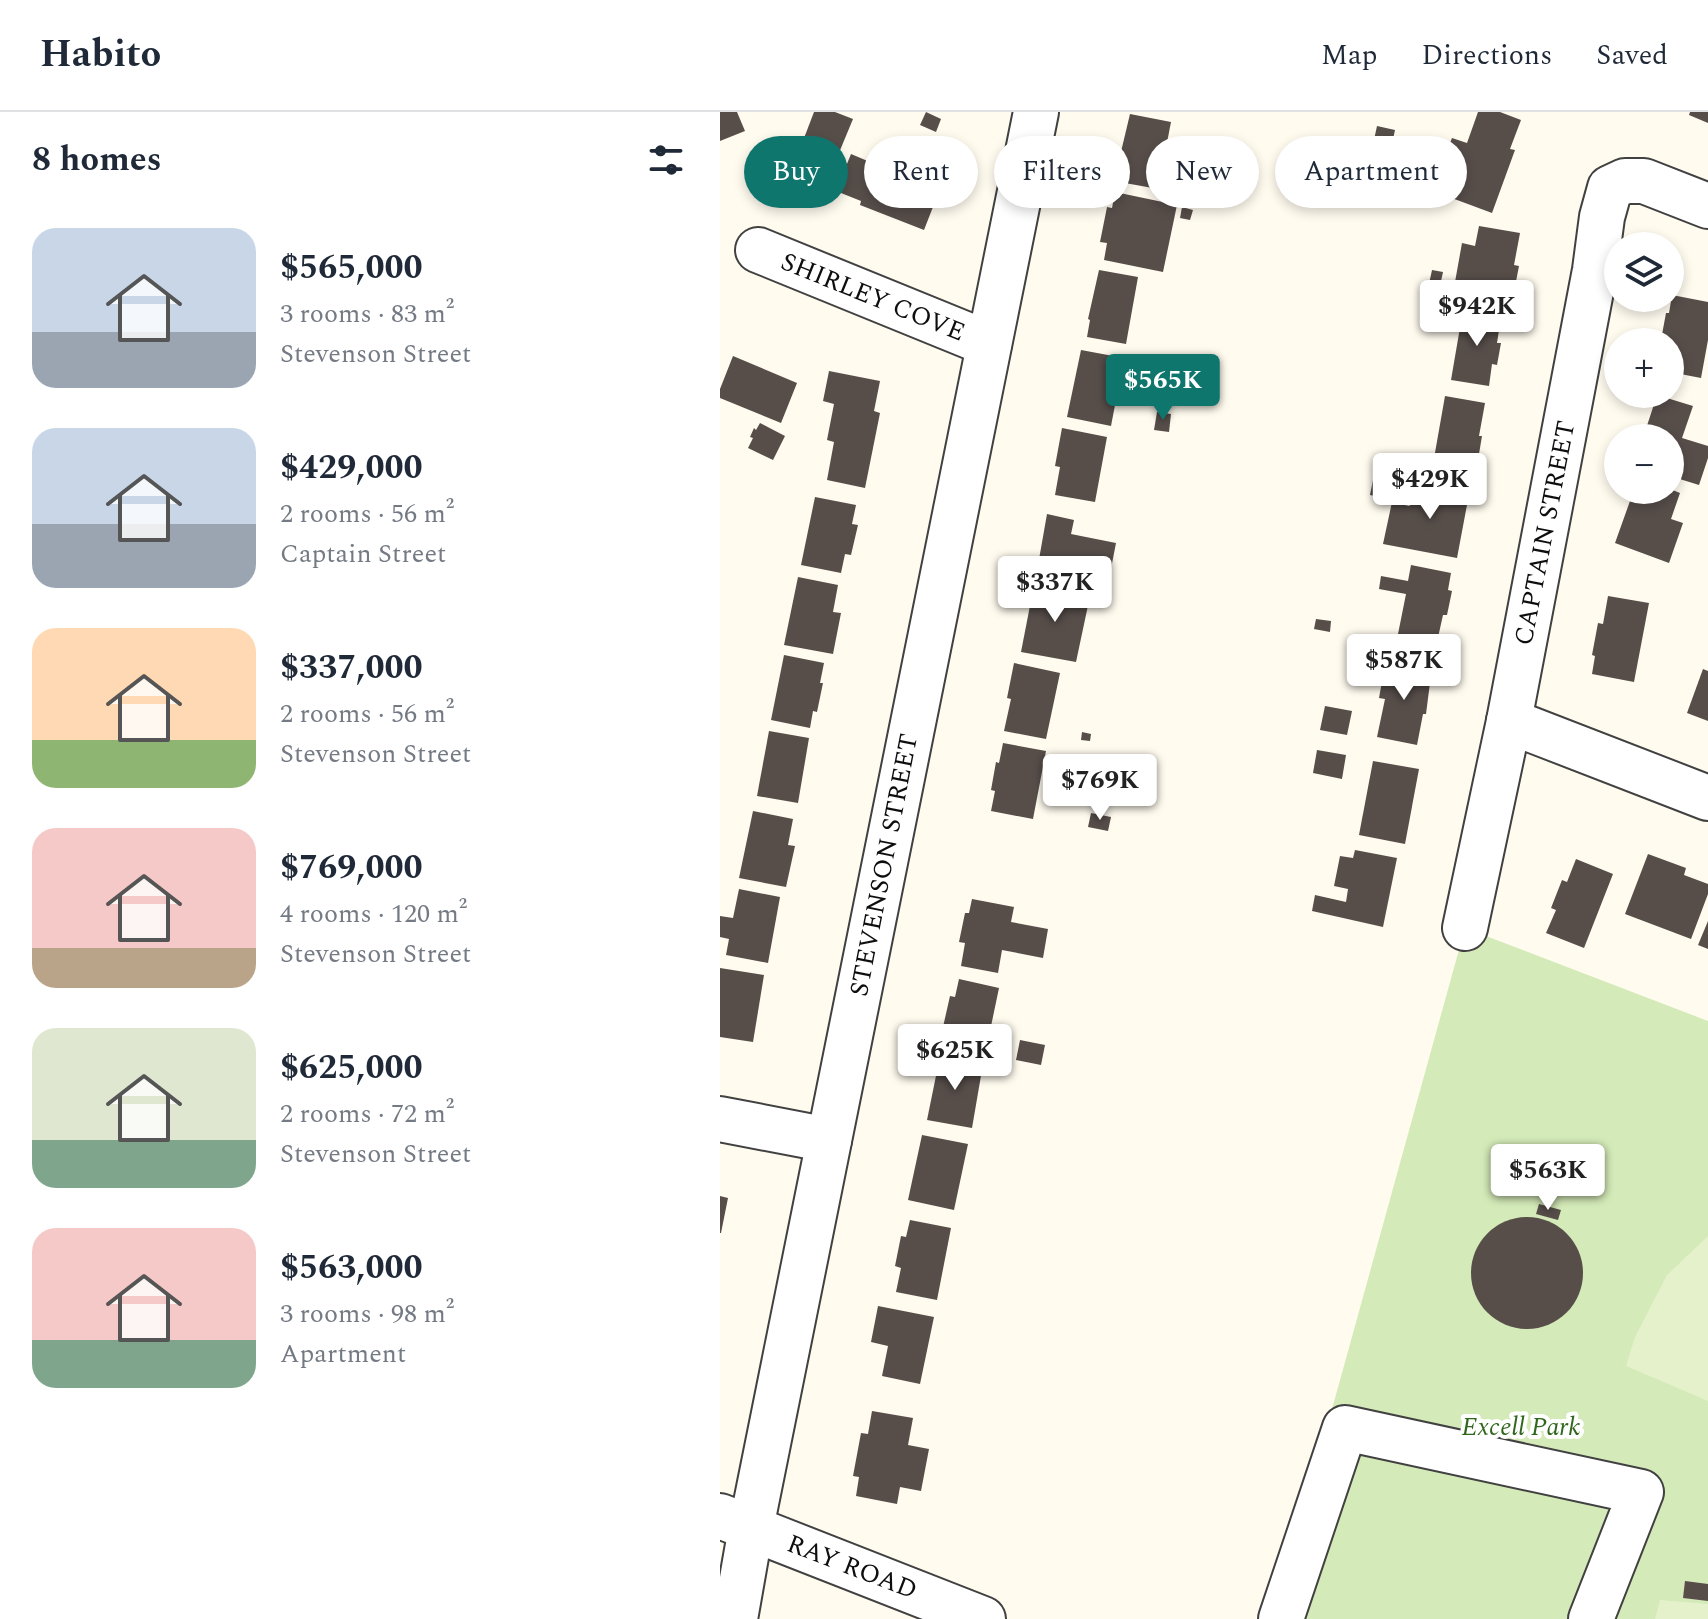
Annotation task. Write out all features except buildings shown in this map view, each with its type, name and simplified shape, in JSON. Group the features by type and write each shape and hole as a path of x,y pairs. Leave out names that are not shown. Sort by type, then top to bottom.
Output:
{"street":[{"name":"STEVENSON STREET","path":"735,1619 736,1522 829,1140 1036,112"},
{"name":"CAPTAIN STREET","path":"1465,928 1509,721 1595,270 1602,217 1610,188 1625,181 1644,181 1708,206"},
{"name":"SHIRLEY COVE","path":"758,250 989,344"},
{"path":"1509,721 1708,798"},
{"path":"720,1119 829,1140"},
{"path":"1281,1619 1345,1428 1641,1492 1591,1619"},
{"name":"RAY ROAD","path":"736,1522 983,1619"}],"green space":[{"name":"Excell Park","path":"1465,928 1708,1021 1708,1619 1274,1619"},
{"path":"1708,1236 1708,1401 1626,1366 1635,1337 1667,1275"},
{"path":"1660,1600 1708,1604 1708,1619 1655,1619"}]}
